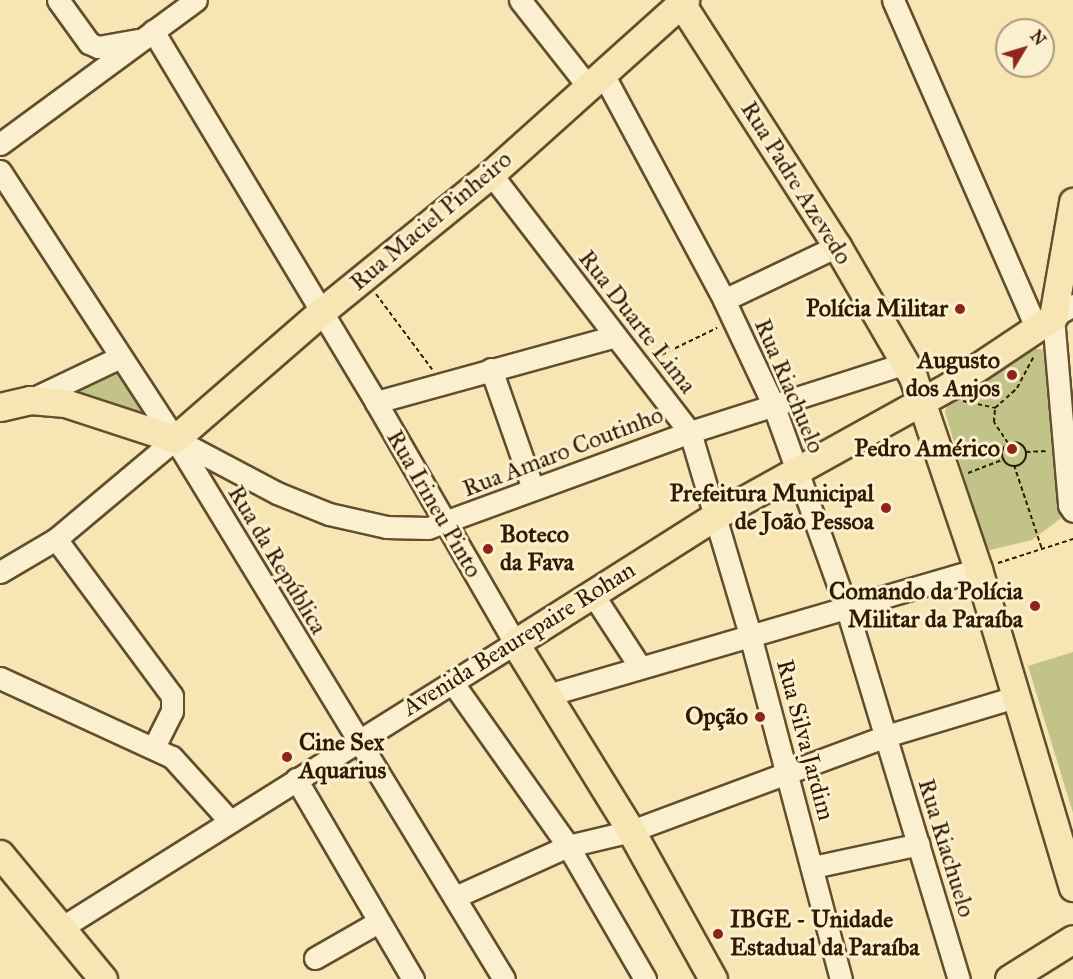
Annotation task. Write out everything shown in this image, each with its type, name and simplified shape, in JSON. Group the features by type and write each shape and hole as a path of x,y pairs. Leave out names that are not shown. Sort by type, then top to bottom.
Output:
{"main road":[{"name":"Rua Maciel Pinheiro","path":"175,439 321,312 491,174 682,1"},
{"name":"Rua Padre Azevedo","path":"682,1 837,246 906,363 923,401 978,569 1073,886"},
{"path":"1054,316 1073,202"},
{"name":"Avenida Beaurepaire Rohan","path":"515,644 715,516 797,468 923,401 1054,316"},
{"path":"0,407 30,400 65,403 175,439"},
{"name":"Rua Irineu Pinto","path":"515,644 631,831 709,978"},
{"path":"0,854 103,979"},
{"path":"1009,979 1073,939"}],"street":[{"path":"58,0 89,43 98,47 148,35"},
{"path":"0,144 196,0"},
{"name":"Rua Riachuelo","path":"520,0 595,79 724,300 773,404 847,609 959,979"},
{"path":"892,0 1054,316 1064,449 1073,511"},
{"name":"Rua Irineu Pinto","path":"148,35 376,402 515,644"},
{"name":"Rua da República","path":"0,171 175,439 504,979"},
{"name":"Rua Duarte Lima","path":"491,174 690,432 715,516"},
{"path":"724,300 837,246"},
{"path":"376,402 615,336"},
{"path":"30,400 120,357"},
{"name":"Rua Amaro Coutinho","path":"175,439 267,489 329,514 386,527 411,529 445,525 533,489 690,432 906,363"},
{"path":"491,369 533,489"},
{"path":"0,572 56,539 175,439"},
{"name":"Rua Silva Jardim","path":"715,516 750,635 841,979"},
{"path":"56,539 172,696 172,711 154,747"},
{"path":"548,694 847,609 978,569"},
{"path":"592,593 640,667"},
{"name":"Avenida Beaurepaire Rohan","path":"60,928 229,820 515,644"},
{"path":"0,678 154,747 185,769 229,820"},
{"path":"452,682 568,846 645,979"},
{"path":"455,897 568,846 631,831 787,776 886,736 1015,697"},
{"path":"296,779 413,979"},
{"path":"813,867 919,844"},
{"path":"315,958 378,922"}],"path":[{"path":"363,278 442,382"},
{"path":"639,365 733,320"},
{"path":"1008,443 996,426 995,408 1025,378 1034,356"},
{"path":"960,401 995,408"},
{"path":"1008,443 1019,443 1026,452"},
{"path":"1004,459 1003,449 1008,443"},
{"path":"1026,452 1064,449"},
{"path":"1014,465 1022,463 1026,452"},
{"path":"947,480 1004,459"},
{"path":"1004,459 1014,465 1042,549"},
{"path":"978,569 1073,539"}],"green space":[{"path":"1031,348 1046,350 1064,516 1032,540 986,551 945,412 948,402"},
{"path":"112,365 140,401 140,412 136,415 68,395 66,385"},
{"path":"1073,652 1073,813 1028,666"}],"place":[{"name":"Polícia Militar","path":"960,309"},
{"name":"Augusto dos Anjos","path":"1012,375"},
{"name":"Pedro Américo","path":"1012,449"},
{"name":"Prefeitura Municipal de João Pessoa","path":"886,508"},
{"name":"Boteco da Fava","path":"488,549"},
{"name":"Comando da Polícia Militar da Paraíba","path":"1035,606"},
{"name":"Opção","path":"760,717"},
{"name":"Cine Sex Aquarius","path":"287,757"},
{"name":"IBGE - Unidade Estadual da Paraíba","path":"718,934"}]}
